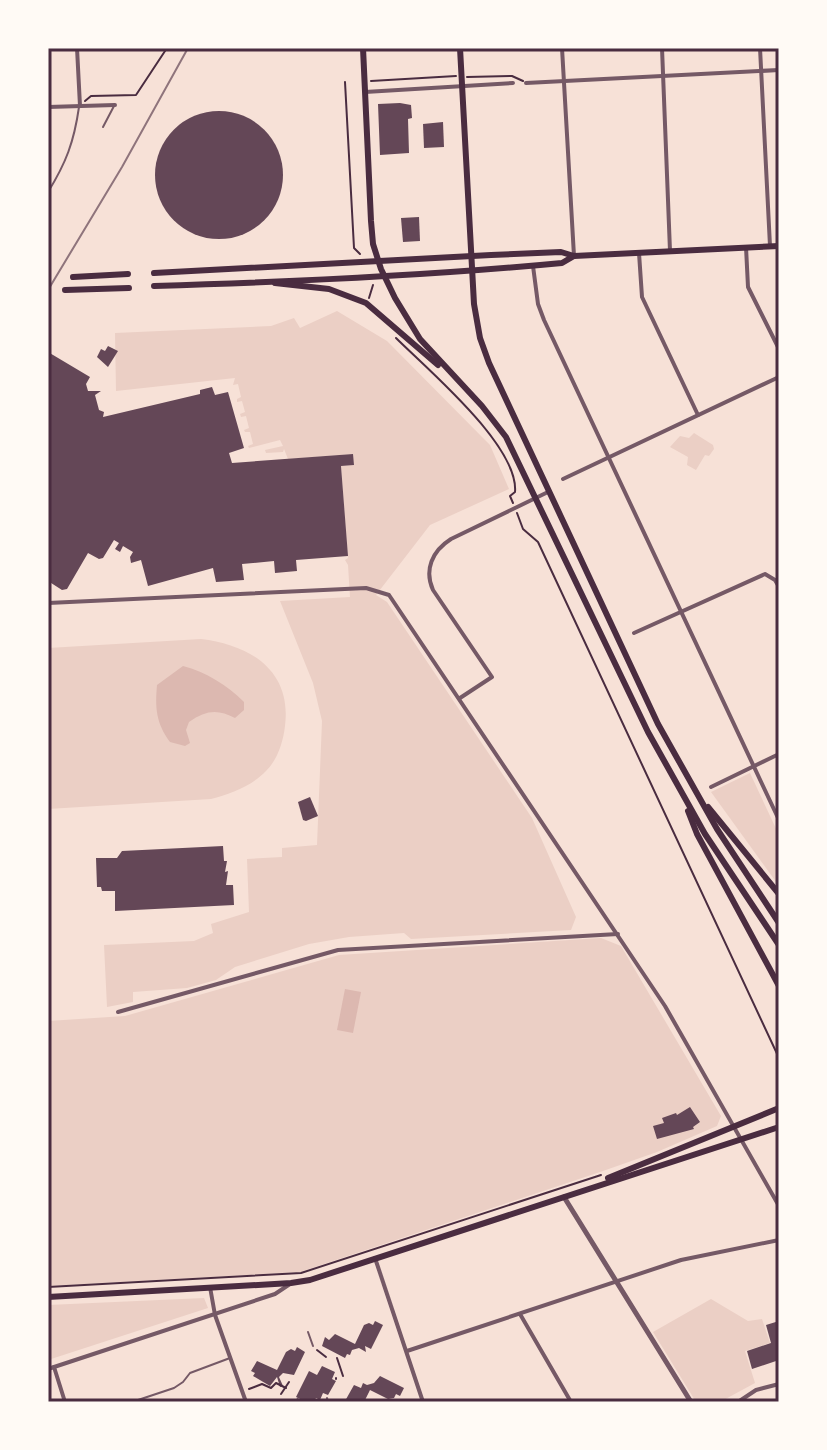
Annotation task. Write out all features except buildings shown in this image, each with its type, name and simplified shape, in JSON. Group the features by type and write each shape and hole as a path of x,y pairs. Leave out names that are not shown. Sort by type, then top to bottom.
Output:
{"main road":[{"path":"363,48 371,221 384,277 420,339 482,406 506,437 634,704 681,793 779,945"},
{"path":"460,48 472,271 477,323 484,351 658,724 694,790 779,923"},
{"path":"154,273 561,252 574,256 779,246"},
{"path":"154,286 275,283 472,271 562,263 574,256"},
{"path":"73,277 128,274"},
{"path":"275,283 329,289 366,303 460,383"},
{"path":"65,290 129,288"},
{"path":"694,790 779,894"},
{"path":"681,793 697,834 779,986"},
{"path":"563,1196 779,1108"},
{"path":"48,1297 291,1283 779,1127"}],"street":[{"path":"77,48 82,106"},
{"path":"562,48 574,256"},
{"path":"662,48 670,251"},
{"path":"760,48 770,246"},
{"path":"526,83 779,70"},
{"path":"365,92 513,83"},
{"path":"48,107 115,105"},
{"path":"746,247 748,287 779,349"},
{"path":"639,253 642,297 698,415"},
{"path":"533,266 538,304 779,820"},
{"path":"563,479 779,377"},
{"path":"460,698 492,677 434,591 428,575 430,564 444,543 548,492"},
{"path":"634,633 765,574 771,576 779,587"},
{"path":"48,603 366,588 385,592 394,600 665,1006 778,1202"},
{"path":"711,787 779,754"},
{"path":"118,1012 344,949 618,934"},
{"path":"563,1196 691,1402"},
{"path":"407,1351 681,1260 779,1240"},
{"path":"375,1258 423,1402"},
{"path":"65,1402 51,1368 275,1294 291,1283"},
{"path":"210,1287 215,1315 246,1402"},
{"path":"520,1314 571,1402"},
{"path":"738,1402 756,1390 779,1384"}],"lane":[{"path":"103,127 115,105"},
{"path":"48,192 76,136 82,106"},
{"path":"308,1332 313,1346"},
{"path":"132,1402 174,1388 190,1373 230,1358"}],"path":[{"path":"82,106 91,96 138,94 167,48"},
{"path":"374,80 512,76 526,83"},
{"path":"345,82 354,248 359,253"},
{"path":"390,332 487,430 514,477 515,492 510,496"},
{"path":"521,524 538,542 779,1058"},
{"path":"48,1287 301,1273 607,1173"},
{"path":"313,1346 326,1357"},
{"path":"337,1358 343,1376"},
{"path":"281,1394 289,1382"},
{"path":"249,1389 262,1384 271,1388 276,1383 286,1388"}],"shaded area":[{"path":"337,311 387,341 490,445 509,489 430,525 376,595 387,602 532,818 576,917 571,930 411,939 404,933 309,944 235,967 216,980 187,988 133,992 133,1002 107,1007 104,945 194,941 213,933 211,924 249,912 247,859 282,857 282,848 317,845 322,721 313,683 280,601 350,597 345,560 348,558 341,466 354,465 352,454 288,459 284,449 283,452 266,453 265,450 283,446 280,440 249,448 253,444 250,432 244,430 249,428 246,416 241,417 240,414 245,412 242,401 237,402 241,397 238,384 233,385 235,378 116,391 115,333 271,326 294,318 300,328"},
{"path":"694,433 713,445 714,449 709,456 705,455 696,470 687,465 688,457 670,447 680,436 689,438"},
{"path":"201,639 251,654 274,675 282,690 284,732 277,756 266,771 240,789 211,799 48,809 48,648"},
{"path":"183,666 216,680 244,702 244,710 235,718 212,712 189,722 186,730 190,743 185,746 170,742 165,735 159,722 156,701 157,685"},
{"path":"750,773 779,835 779,886 711,792"},
{"path":"601,938 621,946 721,1116 717,1126 603,1171 300,1272 48,1286 48,1021 125,1016 339,955"},
{"path":"345,989 361,992 353,1033 337,1030"},
{"path":"204,1298 208,1308 48,1360 48,1305"},
{"path":"711,1299 748,1321 762,1319 770,1343 745,1351 755,1383 720,1402 696,1402 653,1332"}],"tram line":[{"path":"48,290 122,167 188,48"}]}
